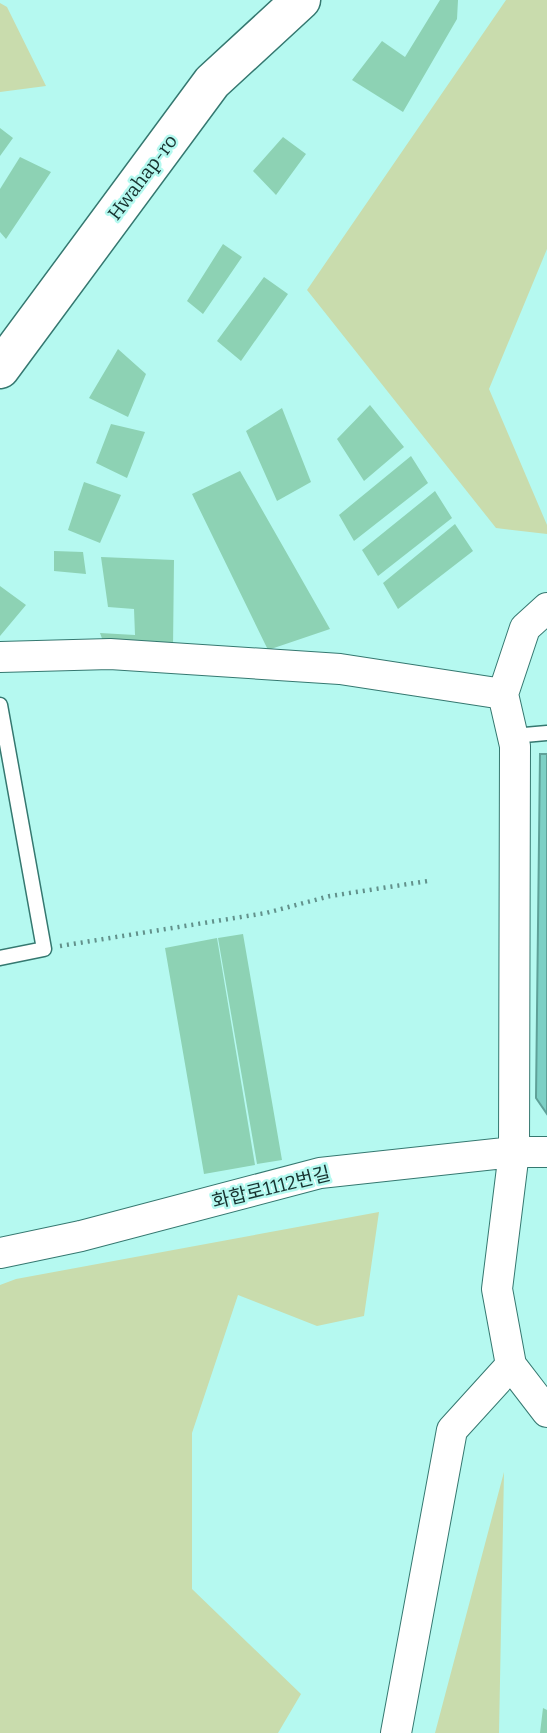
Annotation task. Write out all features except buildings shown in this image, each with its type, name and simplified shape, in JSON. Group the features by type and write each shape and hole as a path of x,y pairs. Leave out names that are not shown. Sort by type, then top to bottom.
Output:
{"main road":[{"name":"Hwahap-ro","path":"3,358 212,82 301,0"}],"street":[{"path":"547,608 526,628 503,694 513,736 514,1152 497,1289 511,1364 547,1412"},
{"path":"0,657 110,654 340,669 503,694"},
{"name":"화합로1112번길","path":"0,1252 81,1236 320,1173 514,1152 547,1152"},
{"path":"396,1733 453,1430 511,1364"}],"lane":[{"path":"0,705 44,949 0,958"},
{"path":"513,736 547,733"}],"path":[{"path":"44,949 266,913 330,897 428,881"}],"shaded area":[{"path":"506,0 547,0 547,249 489,389 547,525 547,534 496,528 307,290"},
{"path":"0,3 7,7 46,86 0,92"},
{"path":"540,754 547,754 547,1114 536,1098"},
{"path":"379,1212 364,1316 317,1326 238,1295 192,1433 192,1589 301,1694 278,1733 0,1733 0,1285 16,1279"},
{"path":"504,1472 499,1733 435,1733"}]}
